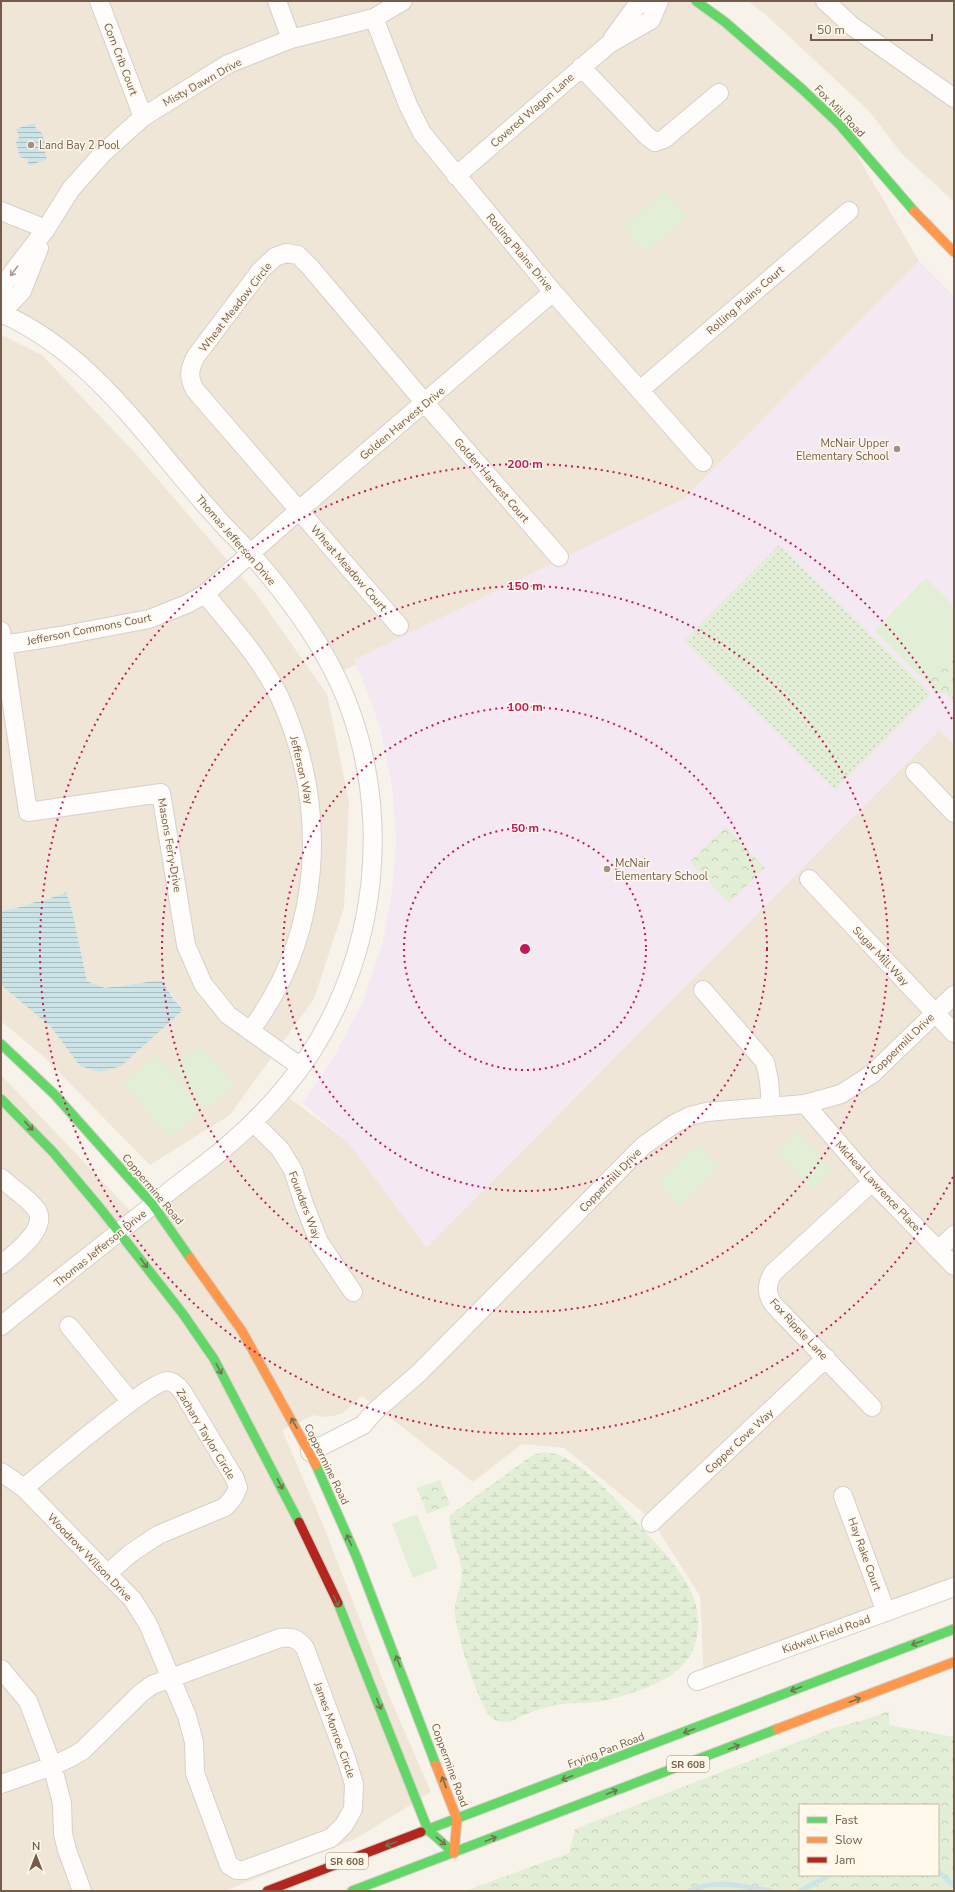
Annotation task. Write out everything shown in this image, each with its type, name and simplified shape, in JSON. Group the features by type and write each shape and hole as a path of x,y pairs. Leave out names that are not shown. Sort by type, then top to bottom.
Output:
{"street":[{"name":"Corn Crib Court","path":"99,1 143,116"},
{"path":"277,1 291,39"},
{"name":"Misty Dawn Drive","path":"1,313 3,285 46,229 72,189 103,153 143,116 228,64 291,39 374,18 403,1"},
{"name":"Covered Wagon Lane","path":"609,44 635,8 644,1"},
{"name":"Covered Wagon Lane","path":"456,176 609,44 651,20 659,1"},
{"name":"Fox Mill Road","path":"696,1 731,27 802,89 839,124 914,211 954,252"},
{"path":"826,2 852,26 954,98"},
{"name":"Rolling Plains Drive","path":"374,18 408,105 422,134 553,292 703,462"},
{"path":"581,67 647,136 655,142 664,139 719,93"},
{"path":"1,211 46,229"},
{"name":"Rolling Plains Court","path":"640,390 849,211"},
{"name":"Wheat Meadow Circle","path":"298,511 195,390 190,380 190,366 196,356 261,270 275,257 286,253 298,255 425,403"},
{"name":"Golden Harvest Drive","path":"250,553 553,292"},
{"name":"Thomas Jefferson Drive","path":"1,313 20,322 53,343 98,380 217,518 250,553 299,615 335,675 356,729 365,765 371,803 372,841 371,878 366,915 357,951 345,985 322,1035 301,1067 253,1122 228,1146 1,1326"},
{"name":"Golden Harvest Court","path":"425,403 559,557"},
{"name":"Wheat Meadow Court","path":"298,511 399,626"},
{"name":"Jefferson Commons Court","path":"2,638 60,636 149,619 187,604 205,594 250,553"},
{"name":"Jefferson Way","path":"205,594 237,632 261,666 280,699 296,740 310,797 313,844 308,899 295,948 268,1008 250,1031"},
{"name":"Masons Ferry Drive","path":"2,638 28,812 161,793 186,944 203,984 228,1015 267,1045 301,1067"},
{"path":"915,772 954,813"},
{"name":"Sugar Mill Way","path":"809,879 954,1033"},
{"path":"702,990 765,1062 769,1080 771,1106"},
{"name":"Coppermill Drive","path":"310,1452 364,1426 374,1412 419,1373 649,1142 674,1124 690,1116 706,1112 805,1104 841,1094 872,1074 954,995"},
{"name":"Coppermine Road","path":"1,1044 55,1095 153,1205 242,1331 310,1452 357,1558 457,1819 454,1853"},
{"path":"1,1099 53,1152 100,1208 183,1314 214,1359 285,1492 345,1619 428,1830 454,1853"},
{"name":"Micheal Lawrence Place","path":"805,1104 872,1182 954,1266"},
{"name":"Founders Way","path":"253,1122 280,1149 293,1170 304,1204 319,1242 353,1292"},
{"path":"1,1178 34,1207 40,1220 37,1229 22,1247 1,1265"},
{"name":"Fox Ripple Lane","path":"872,1182 773,1273 768,1280 767,1289 769,1298 872,1408"},
{"path":"939,1249 954,1235"},
{"path":"69,1326 131,1402"},
{"name":"Copper Cove Way","path":"652,1523 826,1358"},
{"name":"Zachary Taylor Circle","path":"24,1488 131,1402 158,1383 168,1381 176,1384 182,1390 235,1479 238,1488 233,1498 225,1507 158,1535 131,1553 107,1574"},
{"name":"Woodrow Wilson Drive","path":"1,1472 24,1488 133,1600 148,1624 172,1678"},
{"name":"Hay Rake Court","path":"844,1496 886,1612"},
{"name":"Kidwell Field Road","path":"698,1681 954,1587"},
{"name":"Frying Pan Road","path":"267,1891 954,1629"},
{"name":"James Monroe Circle","path":"1,1784 72,1757 82,1751 141,1693 152,1685 288,1636 299,1640 305,1648 348,1761 354,1784 353,1809 344,1825 331,1838 256,1867 237,1870 229,1865 195,1773 194,1742 187,1716 172,1678"},
{"name":"SR 608","path":"352,1891 954,1662"},
{"path":"1,1669 28,1701 52,1765 62,1803 64,1834 67,1850 82,1891"}],"shaded area":[{"path":"1,1 696,1 839,124 919,261 684,499 335,675 327,659 112,395 1,313"},
{"path":"748,1 954,1 954,202 901,153 870,112 766,15"},
{"path":"919,261 954,296 954,744 939,730 427,1247 347,1141 302,1103 332,1060 363,1001 382,944 392,893 396,842 392,785 380,729 371,701 354,660 684,499"},
{"path":"1,335 42,355 137,455 254,591 327,694 349,802 344,908 314,999 230,1115 150,1165 44,1057 1,1021 1,985 51,1027 62,1042 183,1010 162,980 105,988 87,981 72,910 66,892 26,906 1,911"},
{"path":"939,730 954,744 954,1587 704,1681 700,1596 651,1519 564,1448 522,1444 473,1482 362,1396 343,1413 334,1416 320,1417 314,1415 282,1430 324,1527 390,1698 431,1792 357,1838 227,1890 1,1891 1,1075 137,1218 281,1092 347,1141 427,1247"}],"green space":[{"path":"664,190 688,216 646,253 623,228"},
{"path":"779,545 931,694 835,790 684,641"},
{"path":"926,578 954,606 954,655 927,682 874,631"},
{"path":"954,655 954,701 946,693 935,693 927,682"},
{"path":"726,827 765,868 729,903 690,862"},
{"path":"201,1045 235,1085 207,1109 173,1068"},
{"path":"156,1055 203,1109 169,1138 123,1084"},
{"path":"798,1131 834,1169 813,1190 777,1152"},
{"path":"698,1143 720,1165 680,1205 658,1183"},
{"path":"544,1452 556,1454 569,1460 596,1480 660,1548 680,1572 688,1586 698,1614 698,1630 695,1643 690,1654 675,1672 665,1679 643,1689 612,1699 589,1703 569,1703 556,1705 533,1711 510,1721 501,1722 491,1717 480,1698 458,1631 455,1608 462,1573 450,1530 450,1515 533,1455"},
{"path":"440,1480 450,1505 427,1514 417,1488"},
{"path":"417,1514 438,1568 413,1578 392,1524"},
{"path":"889,1711 889,1725 954,1737 954,1891 465,1891 569,1853 575,1829 831,1729"}],"water":[{"name":"Land Bay 2 Pool","path":"34,123 36,129 42,133 46,147 45,154 47,159 29,166 27,159 20,157 16,143 19,137 16,129"},
{"path":"66,892 72,910 87,981 105,988 162,980 173,998 183,1010 121,1066 100,1072 80,1066 51,1027 1,985 1,911 26,906"}],"waterway":[{"path":"939,1872 954,1886"},
{"path":"800,1891 828,1876"},
{"path":"690,1891 700,1887 720,1884 771,1891"}],"traffic: fast":[{"path":"696,1 725,22 802,89 839,124 914,211"},
{"path":"1,1044 55,1095 153,1205 190,1258"},
{"path":"1,1099 53,1152 100,1208 183,1314 214,1359 299,1522"},
{"path":"316,1465 357,1558 436,1765"},
{"path":"338,1603 428,1830 454,1853"},
{"path":"421,1832 954,1629"},
{"path":"352,1891 777,1729"}],"traffic: slow":[{"path":"914,211 954,252"},
{"path":"190,1258 242,1331 316,1465"},
{"path":"777,1729 954,1662"},
{"path":"436,1765 457,1819 454,1853"}],"traffic: jam":[{"path":"299,1522 338,1603"},
{"path":"267,1891 421,1832"}],"place":[{"name":"Land Bay 2 Pool","path":"31,145"},
{"name":"McNair Upper Elementary School","path":"897,449"},
{"name":"McNair Elementary School","path":"607,869"}]}
